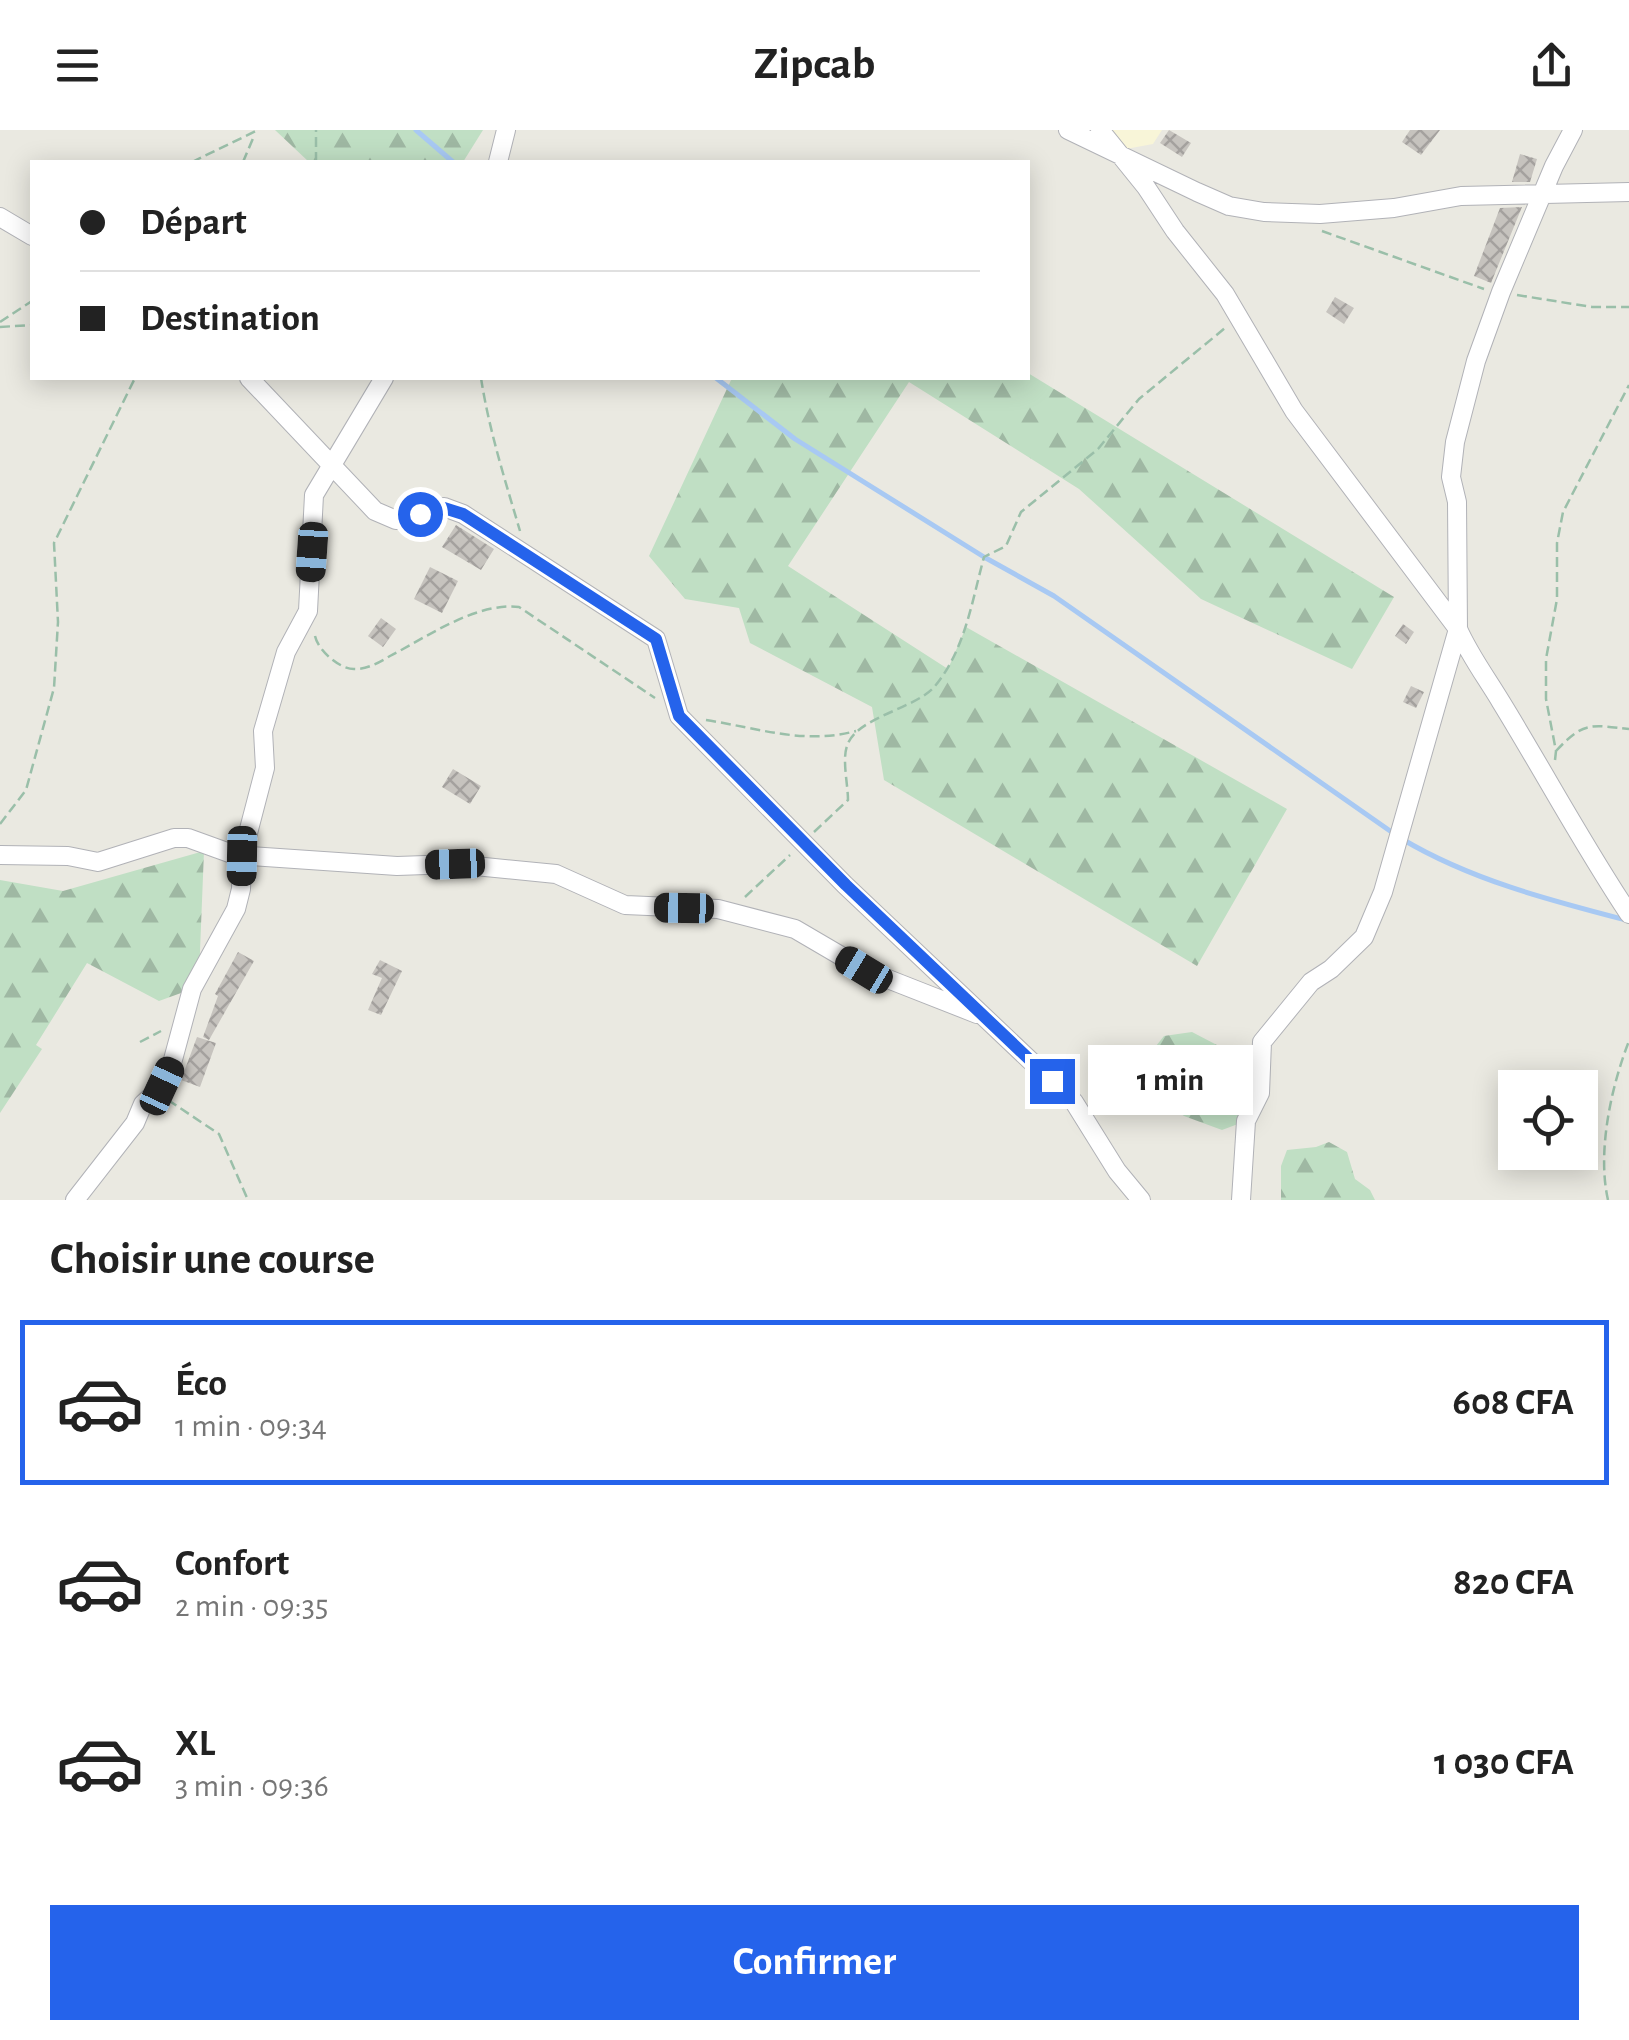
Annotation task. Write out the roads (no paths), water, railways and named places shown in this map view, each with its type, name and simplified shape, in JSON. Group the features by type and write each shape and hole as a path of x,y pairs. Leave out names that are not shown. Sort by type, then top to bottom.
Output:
{"street":[{"path":"498,160 506,130"},
{"path":"1068,130 1229,206 1264,212 1320,214 1394,208 1461,196 1515,198 1629,192"},
{"path":"1100,130 1146,187 1238,317 1294,411 1458,629 1472,660 1629,914"},
{"path":"1241,1200 1246,1120 1260,1093 1262,1042 1311,982 1331,970 1364,937 1383,892 1458,629 1457,502 1451,478 1455,442 1476,361 1501,292 1573,130"},
{"path":"0,217 30,235"},
{"path":"252,380 375,511 396,520 444,508 463,514 656,639 679,716 1074,1102 1117,1171 1141,1200"},
{"path":"75,1200 135,1124 143,1104 162,1086 192,989 236,909 242,856 265,768 264,731 286,652 308,611 314,495 383,380"},
{"path":"0,855 68,856 98,862 174,838 188,838 242,856 397,866 455,864 556,874 625,905 728,911 796,929 864,970 984,1017"}],"waterway":[{"path":"416,130 451,160"},
{"path":"719,380 795,439 1054,596 1393,833"},
{"path":"1402,839 1483,877 1626,920"}]}
